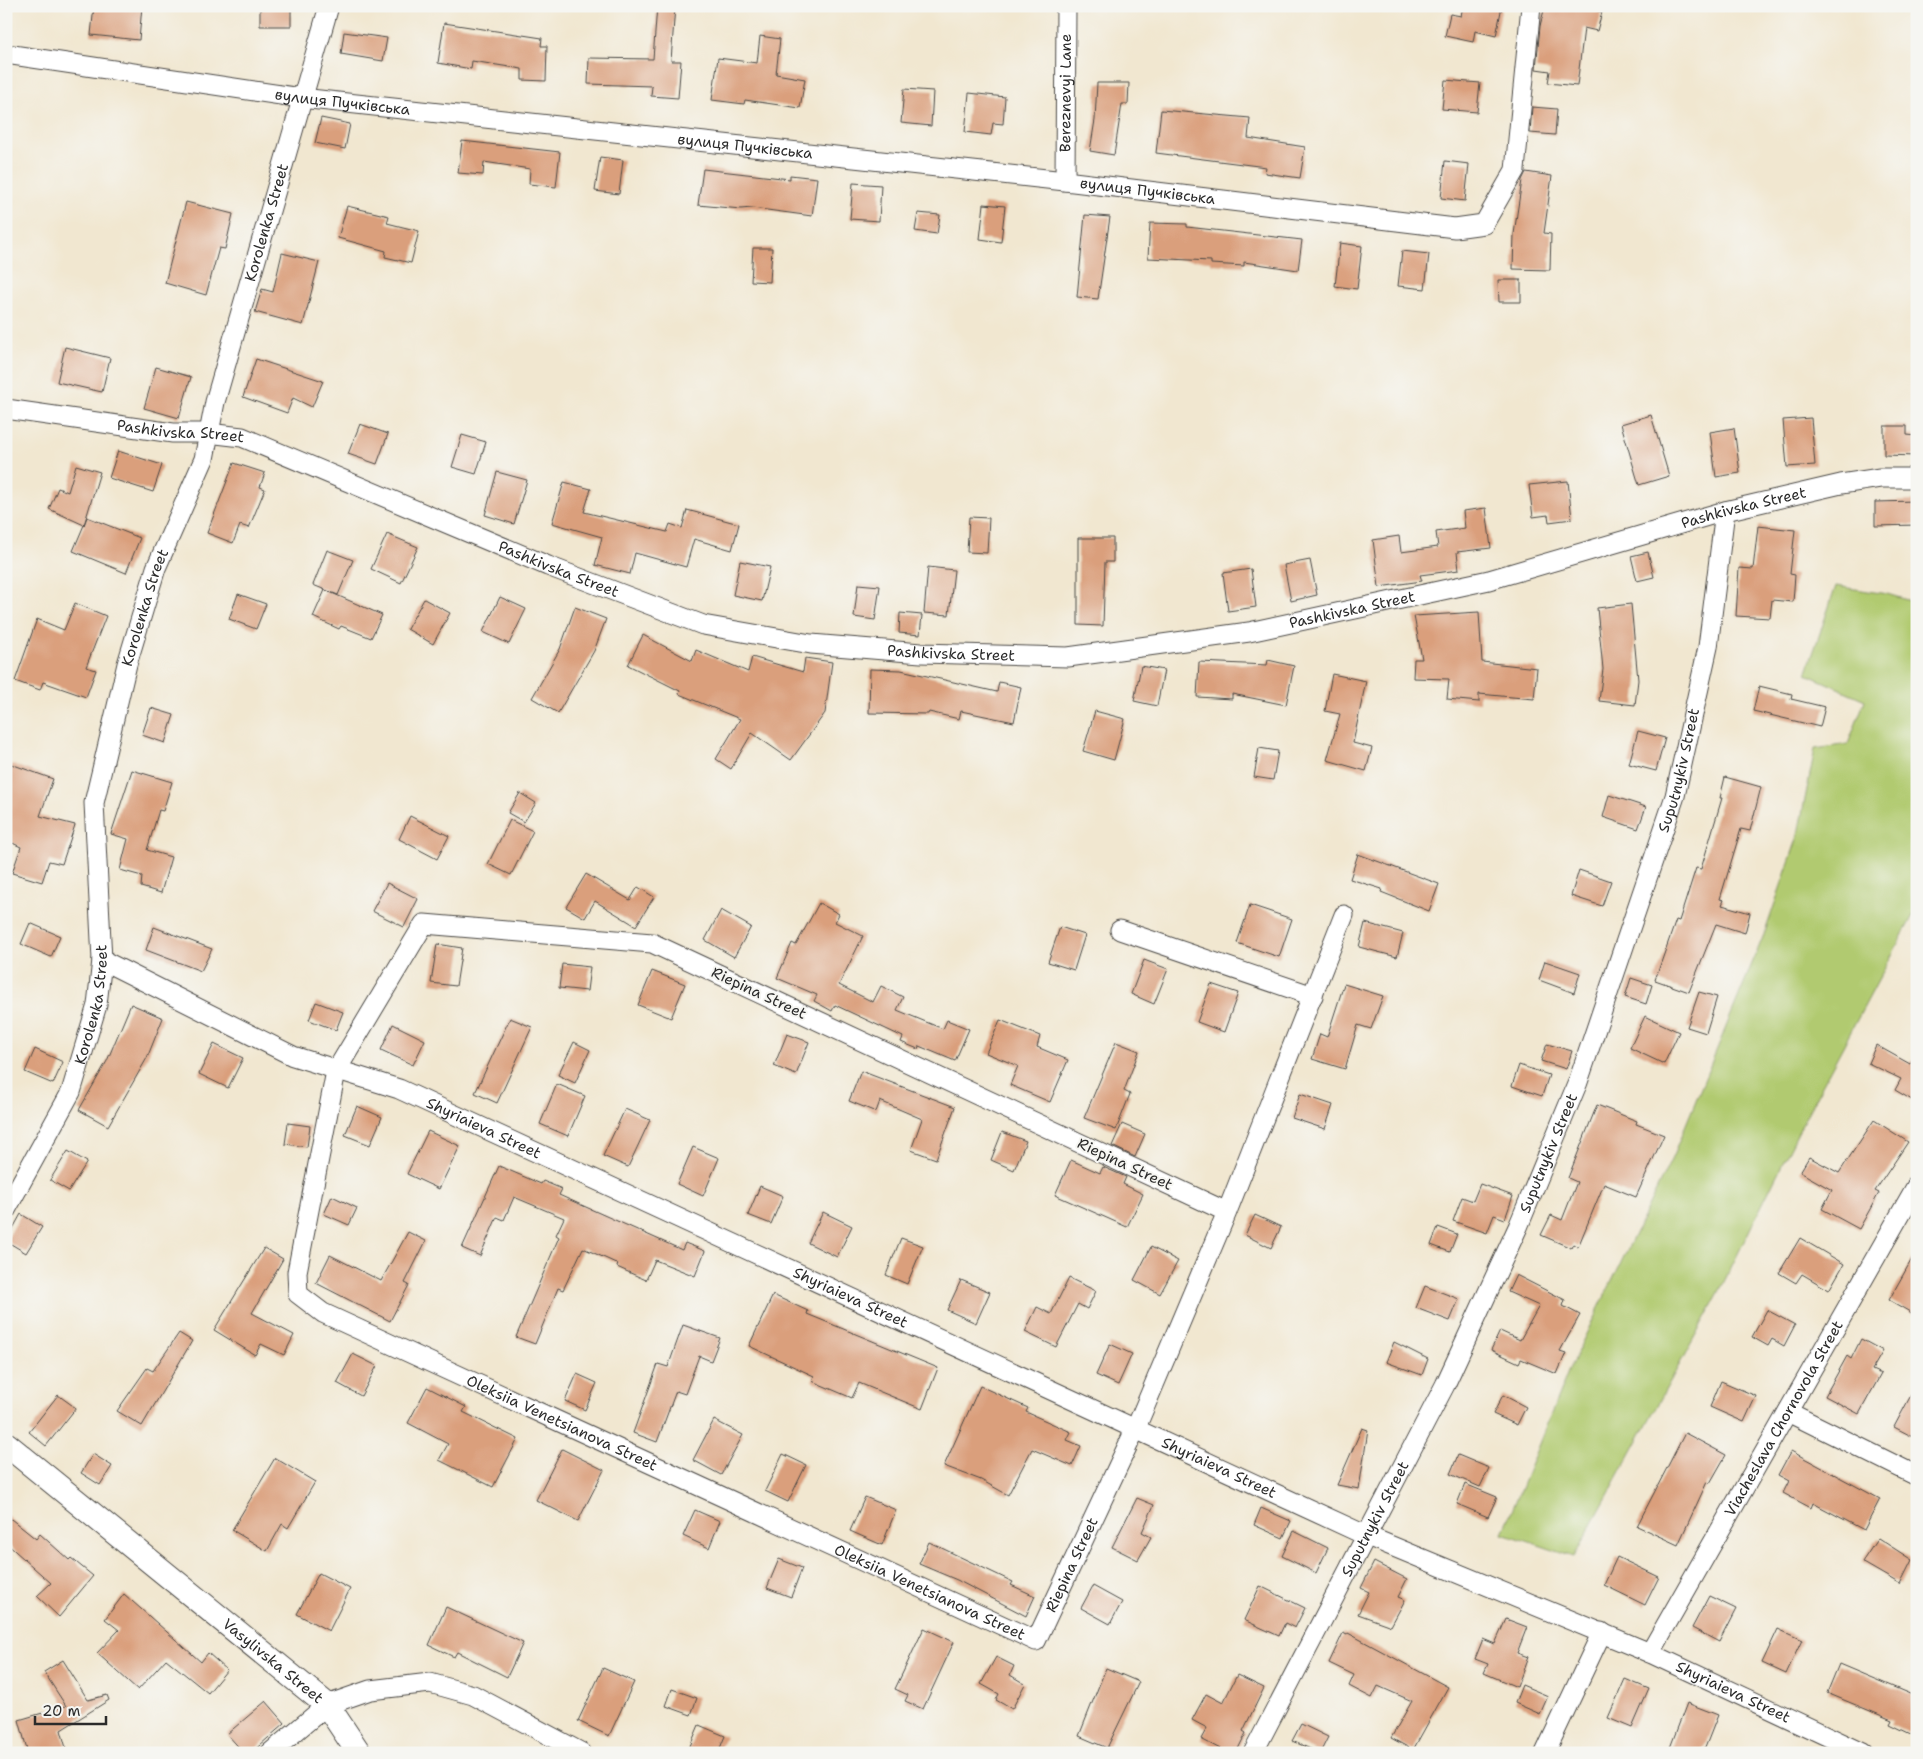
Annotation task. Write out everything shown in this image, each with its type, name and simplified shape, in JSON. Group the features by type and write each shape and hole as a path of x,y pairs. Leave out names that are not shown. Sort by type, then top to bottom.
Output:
{"street":[{"name":"Korolenka Street","path":"6,1210 72,1092 97,1005 102,960 94,803 127,664 156,568 204,459 208,433 301,98 329,6"},
{"name":"Bereznevyi Lane","path":"1065,181 1066,6"},
{"name":"вулиця Пучківська","path":"6,54 301,98 1065,181 1454,228 1484,224 1515,170 1531,6"},
{"name":"Pashkivska Street","path":"6,409 173,434 208,433 242,437 548,566 702,625 810,644 921,653 1068,657 1249,632 1489,580 1725,511 1841,484 1880,478 1917,478"},
{"name":"Suputnykiv Street","path":"1253,1753 1449,1376 1518,1227 1578,1082 1675,796 1708,647 1725,511"},
{"name":"Riepina Street","path":"1036,1641 1135,1430 1227,1212 1344,915"},
{"name":"Riepina Street","path":"336,1071 424,924 652,943 1227,1212"},
{"path":"1120,930 1312,996"},
{"name":"Shyriaieva Street","path":"102,960 293,1056 336,1071 399,1089 1365,1535 1650,1653 1863,1753"},
{"name":"Oleksiia Venetsianova Street","path":"336,1071 297,1272 298,1294 323,1312 1036,1641"},
{"name":"Viacheslava Chornovola Street","path":"1650,1653 1917,1185"},
{"path":"1788,1412 1917,1476"},
{"name":"Vasylivska Street","path":"6,1444 327,1705 370,1690 430,1683 474,1695 582,1753"},
{"path":"1544,1753 1602,1632"},
{"path":"270,1753 327,1705 359,1753"}],"green space":[{"path":"1836,586 1887,594 1917,603 1917,908 1811,1106 1718,1294 1574,1557 1503,1533 1570,1367 1673,1156 1765,932 1797,839 1815,749 1848,744 1865,700 1806,674"}],"building":[{"path":"94,6 142,6 139,40 91,35"},
{"path":"260,6 291,6 291,26 260,26"},
{"path":"657,6 675,6 671,61 681,61 678,98 651,96 652,86 588,84 589,58 653,59"},
{"path":"1463,6 1502,6 1496,36 1475,31 1473,42 1445,36 1450,14 1461,16"},
{"path":"1545,6 1579,6 1602,12 1597,31 1584,28 1577,86 1548,83 1550,71 1536,69 1540,26"},
{"path":"444,23 542,38 541,46 547,46 546,81 522,80 522,69 472,61 471,69 438,63"},
{"path":"344,32 387,38 383,61 341,54"},
{"path":"760,36 780,39 776,74 805,79 800,108 745,100 744,104 712,100 718,58 757,63"},
{"path":"1445,80 1480,83 1477,112 1442,109"},
{"path":"1097,83 1129,83 1128,104 1122,104 1114,155 1090,151 1095,120"},
{"path":"904,89 933,91 931,126 901,123"},
{"path":"969,93 1005,97 1003,124 993,123 991,135 965,132"},
{"path":"1532,107 1557,109 1555,135 1530,133"},
{"path":"1161,110 1250,118 1248,138 1305,147 1300,178 1265,173 1266,167 1156,153"},
{"path":"321,118 350,124 345,149 315,143"},
{"path":"462,141 560,152 556,187 529,184 530,169 484,162 483,175 458,173"},
{"path":"600,157 623,160 619,194 595,191"},
{"path":"1445,161 1469,164 1465,201 1441,198"},
{"path":"703,169 790,179 790,175 817,178 812,216 752,208 741,209 698,205"},
{"path":"1526,172 1552,176 1544,233 1551,234 1550,270 1513,269 1514,234 1522,180"},
{"path":"853,183 881,185 879,221 850,219"},
{"path":"186,202 233,214 225,249 219,248 206,295 165,283"},
{"path":"984,204 1005,206 1001,242 980,239"},
{"path":"347,206 389,216 387,223 419,231 411,263 385,257 386,251 338,238"},
{"path":"918,213 940,215 937,234 915,231"},
{"path":"1085,215 1110,217 1098,299 1077,297"},
{"path":"1150,223 1187,224 1187,227 1302,240 1298,270 1244,262 1244,266 1211,264 1211,261 1148,258"},
{"path":"1340,243 1362,246 1357,289 1335,286"},
{"path":"753,248 772,248 770,282 751,281"},
{"path":"1402,251 1429,254 1425,289 1398,286"},
{"path":"282,253 319,262 303,325 255,312 262,289 273,292"},
{"path":"1498,280 1521,280 1521,302 1499,302"},
{"path":"65,347 110,358 102,392 57,382"},
{"path":"256,359 323,381 312,407 293,398 287,413 243,397"},
{"path":"156,367 191,377 179,418 144,408"},
{"path":"1651,415 1669,476 1639,485 1621,424"},
{"path":"1811,418 1815,465 1787,467 1783,420"},
{"path":"360,424 388,434 377,464 348,454"},
{"path":"1884,426 1907,426 1907,435 1917,436 1917,456 1884,455"},
{"path":"1734,428 1740,473 1716,477 1710,432"},
{"path":"462,435 486,442 476,474 452,467"},
{"path":"118,451 162,465 153,492 109,478"},
{"path":"234,463 265,473 260,487 265,489 249,528 240,525 233,543 207,533"},
{"path":"76,465 100,472 84,525 49,509 58,488 68,492"},
{"path":"497,472 527,480 514,524 485,515"},
{"path":"1568,481 1572,519 1549,522 1548,515 1533,517 1529,485"},
{"path":"564,482 591,489 584,512 667,532 670,524 682,528 687,510 739,524 732,550 694,539 686,567 635,553 630,574 595,565 602,537 552,523"},
{"path":"1917,501 1917,525 1875,526 1875,502"},
{"path":"1486,508 1491,548 1457,552 1459,570 1420,575 1422,581 1379,587 1373,540 1399,536 1401,552 1438,547 1436,532 1465,528 1463,511"},
{"path":"87,517 140,538 126,573 73,551"},
{"path":"969,517 989,518 987,553 967,552"},
{"path":"1758,526 1795,530 1790,574 1795,575 1793,602 1772,600 1770,618 1736,616 1739,568 1753,569"},
{"path":"387,534 418,547 401,583 371,569"},
{"path":"1078,538 1113,538 1113,562 1105,562 1103,626 1078,625"},
{"path":"327,550 353,560 338,595 313,585"},
{"path":"1648,552 1654,577 1637,581 1631,556"},
{"path":"1310,560 1317,595 1291,601 1284,565"},
{"path":"740,561 770,567 762,601 733,595"},
{"path":"928,567 954,570 949,615 924,613"},
{"path":"1251,569 1256,607 1228,611 1223,573"},
{"path":"858,584 880,586 875,620 854,617"},
{"path":"325,590 382,615 371,638 341,626 339,629 313,617"},
{"path":"238,594 266,604 256,629 229,619"},
{"path":"500,597 526,609 509,644 483,632"},
{"path":"424,599 450,613 433,644 407,629"},
{"path":"75,603 106,616 86,667 96,670 86,697 43,682 40,690 15,681 37,619 64,630"},
{"path":"1631,604 1638,680 1635,705 1599,701 1603,669 1597,608"},
{"path":"575,607 606,619 594,651 558,713 532,698 560,649"},
{"path":"1479,612 1482,662 1537,668 1534,699 1479,694 1479,702 1447,699 1449,679 1413,678 1414,659 1422,659 1414,616"},
{"path":"900,613 922,615 920,635 899,633"},
{"path":"643,635 692,661 696,650 748,672 752,657 803,672 805,658 832,662 825,713 791,760 752,733 731,769 716,759 740,719 679,694 680,691 628,665"},
{"path":"1268,660 1294,666 1286,705 1232,694 1232,699 1197,697 1199,662 1267,665"},
{"path":"1141,666 1164,670 1157,706 1134,701"},
{"path":"870,669 901,670 997,692 999,682 1021,687 1014,722 961,711 959,719 929,712 928,714 869,713"},
{"path":"1332,674 1366,681 1353,743 1372,748 1366,771 1327,760 1340,714 1325,711"},
{"path":"1759,686 1792,694 1791,699 1825,707 1820,727 1753,711"},
{"path":"151,708 174,715 165,743 142,735"},
{"path":"1095,711 1125,719 1114,760 1083,751"},
{"path":"1638,731 1665,738 1656,771 1629,764"},
{"path":"1259,748 1278,751 1273,780 1254,777"},
{"path":"11,764 53,779 40,816 75,825 62,864 49,861 42,882 12,873 21,847 6,840 6,776"},
{"path":"132,770 172,782 163,811 159,810 147,850 171,857 161,893 141,887 142,876 120,870 128,839 111,834"},
{"path":"1725,777 1761,787 1750,831 1741,829 1720,899 1724,900 1722,905 1750,913 1745,933 1716,924 1689,992 1655,980 1676,920 1679,921 1696,868 1701,869 1722,798 1720,798"},
{"path":"520,793 536,803 524,822 508,813"},
{"path":"1609,795 1646,807 1638,829 1603,817"},
{"path":"410,816 449,836 437,859 399,839"},
{"path":"510,820 533,831 511,875 488,864"},
{"path":"1358,854 1439,884 1429,911 1381,892 1382,889 1350,879"},
{"path":"1579,870 1611,881 1602,906 1571,896"},
{"path":"586,874 630,900 638,887 654,897 636,926 595,901 585,918 566,907"},
{"path":"387,883 418,899 404,927 372,911"},
{"path":"819,903 839,914 835,922 863,936 839,985 873,1002 881,986 903,997 897,1010 943,1029 947,1020 969,1029 955,1061 919,1046 918,1049 901,1042 903,1037 835,1005 832,1011 814,1001 817,995 777,978 792,943 796,945"},
{"path":"1250,905 1292,919 1279,957 1237,943"},
{"path":"721,910 751,927 734,957 705,940"},
{"path":"30,923 60,936 51,957 21,944"},
{"path":"1365,923 1403,933 1397,957 1359,947"},
{"path":"154,927 212,949 201,971 146,950"},
{"path":"1060,927 1085,935 1074,970 1048,962"},
{"path":"437,944 462,948 456,986 431,983"},
{"path":"1144,960 1168,969 1154,1004 1131,994"},
{"path":"1545,961 1580,973 1574,993 1539,980"},
{"path":"562,964 590,967 587,991 559,988"},
{"path":"652,971 685,984 671,1018 638,1005"},
{"path":"1631,978 1652,985 1646,1004 1625,997"},
{"path":"1211,984 1238,993 1224,1032 1197,1022"},
{"path":"1344,984 1383,996 1371,1029 1358,1025 1345,1069 1312,1059 1320,1034 1327,1037"},
{"path":"1699,992 1717,997 1706,1033 1687,1027"},
{"path":"316,1002 343,1012 336,1030 309,1020"},
{"path":"131,1004 163,1018 147,1058 108,1126 79,1110 107,1061"},
{"path":"1645,1016 1679,1032 1664,1064 1630,1048"},
{"path":"510,1018 532,1027 497,1103 475,1093"},
{"path":"1000,1020 1040,1036 1037,1047 1068,1060 1050,1102 1010,1085 1018,1066 986,1053"},
{"path":"393,1024 425,1040 413,1065 381,1050"},
{"path":"787,1034 809,1042 796,1075 774,1066"},
{"path":"574,1042 590,1050 575,1083 558,1075"},
{"path":"1116,1042 1139,1051 1124,1091 1130,1094 1116,1130 1084,1118"},
{"path":"214,1044 243,1058 228,1088 199,1074"},
{"path":"1547,1044 1572,1051 1566,1069 1541,1061"},
{"path":"1876,1045 1910,1064 1917,1052 1917,1103 1895,1090 1901,1079 1868,1063"},
{"path":"35,1049 63,1062 53,1084 25,1072"},
{"path":"1519,1065 1549,1075 1542,1096 1512,1086"},
{"path":"861,1071 955,1107 936,1159 911,1150 922,1119 880,1101 876,1112 849,1101"},
{"path":"557,1084 585,1096 568,1136 540,1124"},
{"path":"1300,1094 1333,1105 1325,1129 1292,1118"},
{"path":"1597,1105 1637,1121 1636,1124 1664,1135 1636,1197 1604,1184 1578,1247 1573,1244 1571,1248 1541,1235 1551,1215 1562,1220 1577,1182 1568,1178"},
{"path":"357,1106 382,1117 370,1145 345,1135"},
{"path":"625,1109 650,1120 628,1167 603,1156"},
{"path":"1874,1120 1908,1142 1875,1191 1879,1193 1859,1229 1822,1209 1832,1190 1800,1172 1809,1157 1839,1173"},
{"path":"288,1123 310,1126 307,1147 285,1144"},
{"path":"1122,1124 1145,1134 1135,1157 1112,1146"},
{"path":"428,1131 460,1146 439,1189 407,1174"},
{"path":"1002,1132 1026,1141 1014,1170 991,1160"},
{"path":"693,1147 719,1158 703,1196 677,1184"},
{"path":"68,1151 87,1162 69,1191 50,1180"},
{"path":"1071,1160 1100,1173 1103,1167 1126,1177 1123,1184 1143,1194 1127,1227 1055,1195"},
{"path":"499,1166 541,1184 543,1181 562,1189 559,1195 682,1250 685,1243 705,1251 695,1276 655,1260 646,1280 617,1267 618,1264 583,1248 563,1290 558,1288 535,1344 516,1337 559,1237 556,1235 564,1218 514,1197 504,1220 497,1217 480,1256 462,1248"},
{"path":"1480,1184 1513,1196 1505,1219 1494,1215 1487,1233 1453,1221 1462,1197 1473,1201"},
{"path":"760,1186 783,1196 771,1224 748,1215"},
{"path":"332,1196 357,1208 349,1225 324,1214"},
{"path":"823,1212 852,1226 837,1257 808,1243"},
{"path":"21,1214 42,1227 26,1253 6,1241"},
{"path":"1255,1215 1281,1227 1271,1248 1245,1235"},
{"path":"1438,1227 1457,1234 1450,1252 1431,1245"},
{"path":"408,1232 426,1241 405,1283 409,1285 390,1321 316,1283 330,1255 381,1281"},
{"path":"901,1238 923,1246 907,1284 886,1275"},
{"path":"1800,1238 1844,1264 1829,1290 1802,1274 1796,1283 1779,1273"},
{"path":"1151,1247 1178,1261 1160,1294 1134,1280"},
{"path":"264,1248 283,1259 252,1313 294,1335 284,1355 261,1344 255,1355 214,1330"},
{"path":"1917,1250 1917,1316 1889,1300"},
{"path":"1516,1275 1565,1300 1563,1306 1580,1315 1560,1351 1566,1353 1557,1374 1521,1359 1519,1363 1491,1350 1500,1331 1520,1340 1539,1306 1508,1292"},
{"path":"1069,1278 1096,1291 1087,1309 1078,1304 1056,1347 1025,1332 1037,1307 1051,1314"},
{"path":"961,1280 990,1292 976,1323 947,1310"},
{"path":"1425,1286 1459,1299 1450,1321 1416,1308"},
{"path":"773,1295 808,1311 807,1314 938,1368 922,1409 859,1383 852,1398 812,1381 814,1376 749,1346"},
{"path":"1767,1310 1795,1325 1784,1346 1772,1339 1768,1346 1752,1337"},
{"path":"683,1325 720,1338 711,1361 699,1356 685,1394 676,1391 657,1442 633,1433 658,1364 668,1367"},
{"path":"179,1333 192,1341 142,1426 117,1411 147,1368 153,1371"},
{"path":"1861,1339 1883,1351 1872,1370 1881,1374 1859,1414 1825,1396 1847,1356 1851,1359"},
{"path":"1394,1342 1428,1359 1422,1375 1386,1362"},
{"path":"1110,1344 1132,1354 1118,1385 1096,1375"},
{"path":"353,1354 377,1366 361,1396 337,1383"},
{"path":"577,1374 597,1383 585,1410 565,1401"},
{"path":"1721,1381 1756,1396 1744,1422 1710,1407"},
{"path":"1917,1384 1917,1439 1894,1427"},
{"path":"980,1386 1028,1408 1026,1412 1071,1432 1067,1440 1081,1446 1072,1466 1032,1449 1008,1495 981,1480 944,1466"},
{"path":"427,1387 466,1407 463,1412 518,1439 493,1487 439,1460 448,1444 408,1423"},
{"path":"58,1395 76,1408 46,1446 29,1432"},
{"path":"1503,1395 1526,1407 1517,1425 1493,1414"},
{"path":"714,1420 743,1435 721,1475 693,1460"},
{"path":"1362,1428 1368,1430 1359,1489 1337,1485"},
{"path":"1685,1433 1726,1455 1710,1483 1707,1482 1678,1545 1637,1526"},
{"path":"562,1449 604,1470 578,1521 536,1500"},
{"path":"1791,1451 1880,1499 1864,1530 1813,1503 1811,1508 1783,1493 1789,1481 1778,1475"},
{"path":"93,1454 112,1466 100,1485 81,1473"},
{"path":"783,1454 806,1465 788,1502 765,1491"},
{"path":"1458,1455 1489,1468 1480,1487 1450,1474"},
{"path":"275,1458 315,1482 288,1528 282,1524 267,1551 232,1530"},
{"path":"1465,1484 1497,1497 1488,1517 1457,1504"},
{"path":"865,1497 896,1510 882,1545 850,1531"},
{"path":"1137,1498 1154,1505 1142,1532 1151,1537 1138,1560 1112,1547"},
{"path":"1261,1508 1291,1521 1283,1538 1254,1525"},
{"path":"695,1510 720,1521 709,1548 683,1536"},
{"path":"6,1515 36,1539 40,1534 69,1560 71,1558 93,1576 59,1617 37,1596 51,1583 6,1543"},
{"path":"1294,1531 1328,1548 1316,1573 1282,1556"},
{"path":"1878,1538 1912,1560 1900,1584 1862,1562"},
{"path":"929,1542 1013,1582 1011,1585 1035,1596 1026,1616 957,1580 919,1564"},
{"path":"1617,1557 1659,1577 1645,1605 1604,1585"},
{"path":"779,1559 802,1568 791,1597 767,1588"},
{"path":"1374,1562 1407,1579 1398,1597 1405,1600 1391,1626 1358,1614 1369,1592 1361,1588"},
{"path":"319,1573 350,1589 329,1631 297,1614"},
{"path":"1093,1586 1122,1602 1110,1624 1081,1608"},
{"path":"1260,1586 1305,1608 1295,1628 1285,1623 1279,1636 1244,1620"},
{"path":"124,1594 201,1662 208,1653 227,1670 208,1693 166,1659 138,1690 97,1653 119,1630 105,1619"},
{"path":"1709,1596 1736,1609 1719,1642 1692,1628"},
{"path":"446,1607 523,1643 507,1677 457,1652 454,1657 429,1645"},
{"path":"1506,1619 1527,1627 1517,1653 1528,1657 1517,1687 1484,1673 1488,1664 1475,1659 1483,1639 1495,1644"},
{"path":"924,1628 954,1642 923,1709 905,1701 908,1695 895,1689"},
{"path":"1778,1629 1802,1640 1786,1674 1762,1663"},
{"path":"1343,1633 1347,1635 1348,1633 1448,1687 1413,1750 1391,1738 1412,1701 1378,1686 1372,1698 1349,1686 1354,1675 1329,1663"},
{"path":"996,1657 1014,1666 1010,1675 1025,1684 1012,1709 996,1700 999,1694 981,1684"},
{"path":"63,1660 88,1700 107,1695 109,1700 61,1730 66,1748 48,1753 28,1753 19,1720 66,1706 44,1672"},
{"path":"1839,1664 1917,1697 1917,1737 1890,1724 1892,1720 1827,1693"},
{"path":"603,1668 634,1682 609,1736 578,1721"},
{"path":"1106,1668 1139,1682 1107,1748 1079,1736"},
{"path":"1237,1675 1264,1688 1243,1731 1246,1733 1236,1753 1228,1753 1201,1739 1207,1728 1192,1720 1206,1694 1223,1703"},
{"path":"1625,1679 1649,1689 1632,1728 1608,1718"},
{"path":"1522,1685 1548,1696 1540,1714 1515,1703"},
{"path":"672,1689 697,1698 691,1715 666,1706"},
{"path":"266,1701 285,1723 251,1753 244,1753 227,1734"},
{"path":"1687,1703 1718,1715 1703,1753 1668,1753"},
{"path":"1301,1724 1328,1737 1320,1753 1292,1741"},
{"path":"699,1725 725,1736 718,1753 687,1753"}]}
